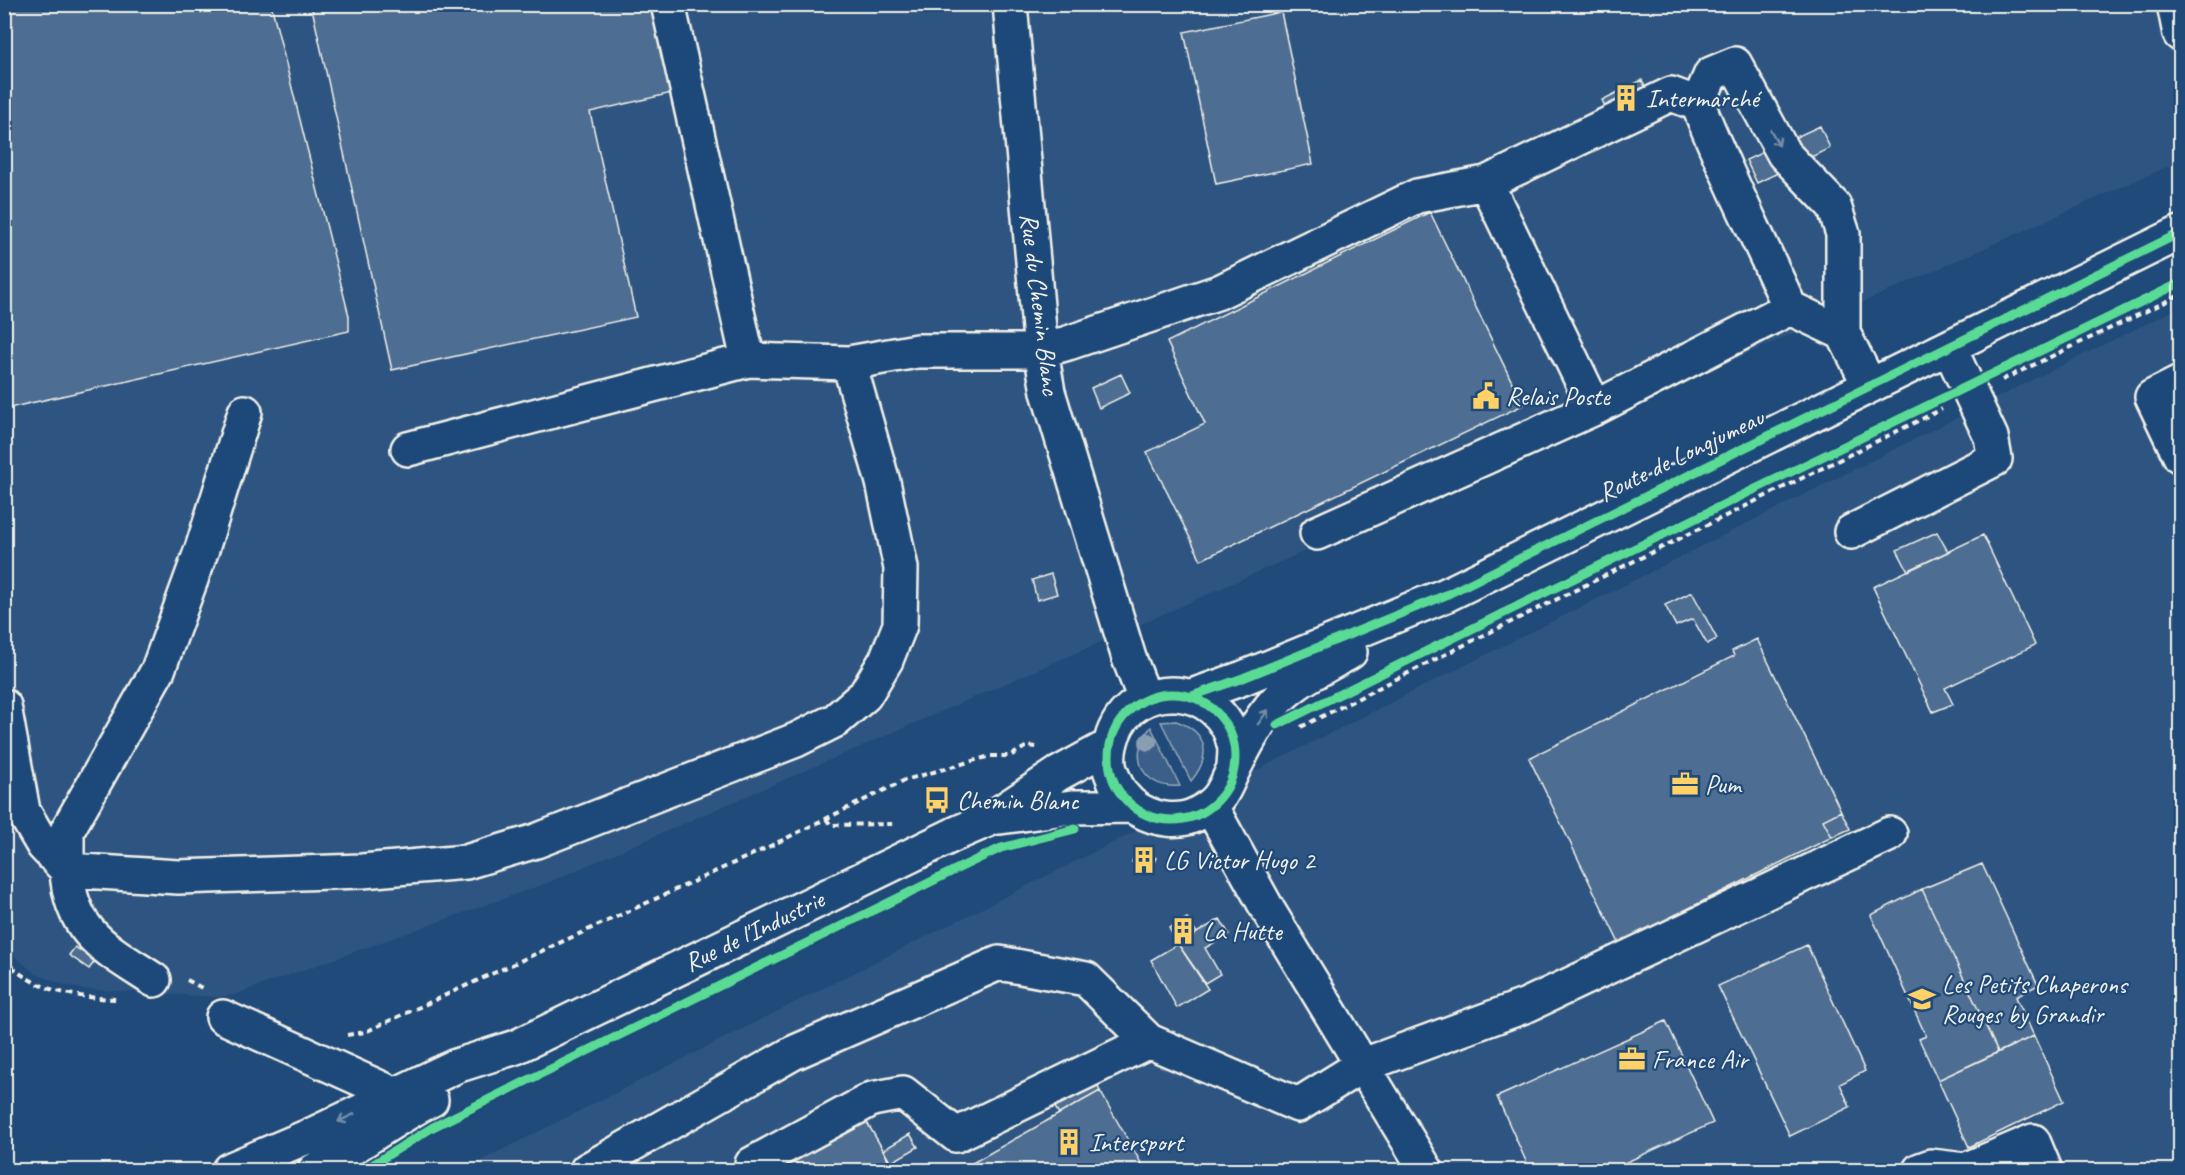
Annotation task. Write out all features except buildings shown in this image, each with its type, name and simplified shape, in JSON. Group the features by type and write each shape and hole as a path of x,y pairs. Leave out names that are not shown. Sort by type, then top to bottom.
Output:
{"street":[{"path":"668,4 748,360"},
{"name":"Rue du Chemin Blanc","path":"1010,4 1041,351 1048,392 1129,658 1145,699"},
{"path":"2174,4 2181,34"},
{"path":"1843,333 1790,308 1719,157 1698,104 1711,74 1735,64 1784,154 1834,206 1844,234 1843,333 1870,386"},
{"path":"408,449 748,360 849,363 917,351 1041,351 1219,292 1417,196 1486,183 1671,94 1698,104"},
{"path":"1486,183 1595,408"},
{"name":"Route de Longjumeau","path":"1192,696 1446,595 2176,233"},
{"path":"1317,533 1595,408 1790,308"},
{"path":"1851,532 1995,459 1991,437 1948,347"},
{"path":"4,706 22,811 43,845 66,870 178,877 362,871 466,862 536,842 796,740 836,720 865,695 886,660 900,625 901,568 883,482 849,363"},
{"path":"2181,383 2152,397 2181,456"},
{"path":"142,990 77,916 68,891 67,831 158,670 202,549 245,412"},
{"name":"Route de Longjumeau","path":"1211,807 1227,788 1234,767 1267,711 1287,690 1446,595"},
{"name":"Route de Longjumeau","path":"1131,806 1117,789 1109,769 1109,746 1116,725 1130,708 1145,699 1171,693 1192,696 1212,707 1226,724 1234,745 1234,767"},
{"name":"Rue de l'Industrie","path":"229,1170 456,1066 516,1047 992,818 1058,774 1109,746"},
{"path":"1131,806 1151,817 1172,820 1194,816 1211,807 1268,910 1426,1170"},
{"name":"Rue de l'Industrie","path":"992,818 1072,807 1131,806"},
{"path":"587,1170 793,1053 999,963 1086,980 1149,1041 1298,1105 1361,1066 1527,1005 1890,834"},
{"path":"223,1017 396,1095"},
{"path":"752,1164 872,1099 903,1093 956,1135 1149,1041"},
{"name":"Rue de l'Industrie","path":"315,1170 350,1151 421,1104 471,1079 516,1047"},
{"path":"1920,1170 1931,1166 1965,1170 2033,1141 2045,1170"}],"path":[{"path":"1802,467 2181,295"},
{"path":"1300,728 2138,304"},
{"path":"345,1035 365,1032 826,819 905,780 990,756 1010,756 1027,746 1041,748"},
{"path":"826,819 831,825 895,824"},
{"path":"4,958 32,981 62,993 95,998 142,990 172,972 217,997 223,1017"}],"shaded area":[{"path":"4,5 2180,5 2180,161 1094,645 547,883 234,995 217,997 82,989 36,974 14,956 5,945"},
{"path":"2180,307 2180,1170 462,1170 2026,383"},
{"path":"1176,721 1195,732 1203,746 1202,763 1191,781 1161,722"},
{"path":"1151,727 1180,786 1167,786 1156,782 1142,768 1139,759 1140,749"}],"cycle path":[{"path":"1192,696 1243,678 1446,595 2180,233"},
{"path":"1277,725 2180,283"},
{"path":"1172,694 1196,699 1216,713 1230,733 1235,757 1230,781 1216,801 1196,815 1172,820 1148,815 1128,801 1114,781 1109,757 1114,733 1128,713 1148,699 1172,694"},
{"path":"364,1170 433,1127 961,867 1001,848 1075,829"}],"place":[{"name":"Intermarché","path":"1626,98"},
{"name":"Relais Poste","path":"1486,396"},
{"name":"Pum","path":"1685,784"},
{"name":"Chemin Blanc","path":"937,800"},
{"name":"LG Victor Hugo 2","path":"1144,860"},
{"name":"La Hutte","path":"1183,931"},
{"name":"Les Petits Chaperons Rouges by Grandir","path":"1922,999"},
{"name":"France Air","path":"1632,1059"},
{"name":"Intersport","path":"1069,1142"}]}
